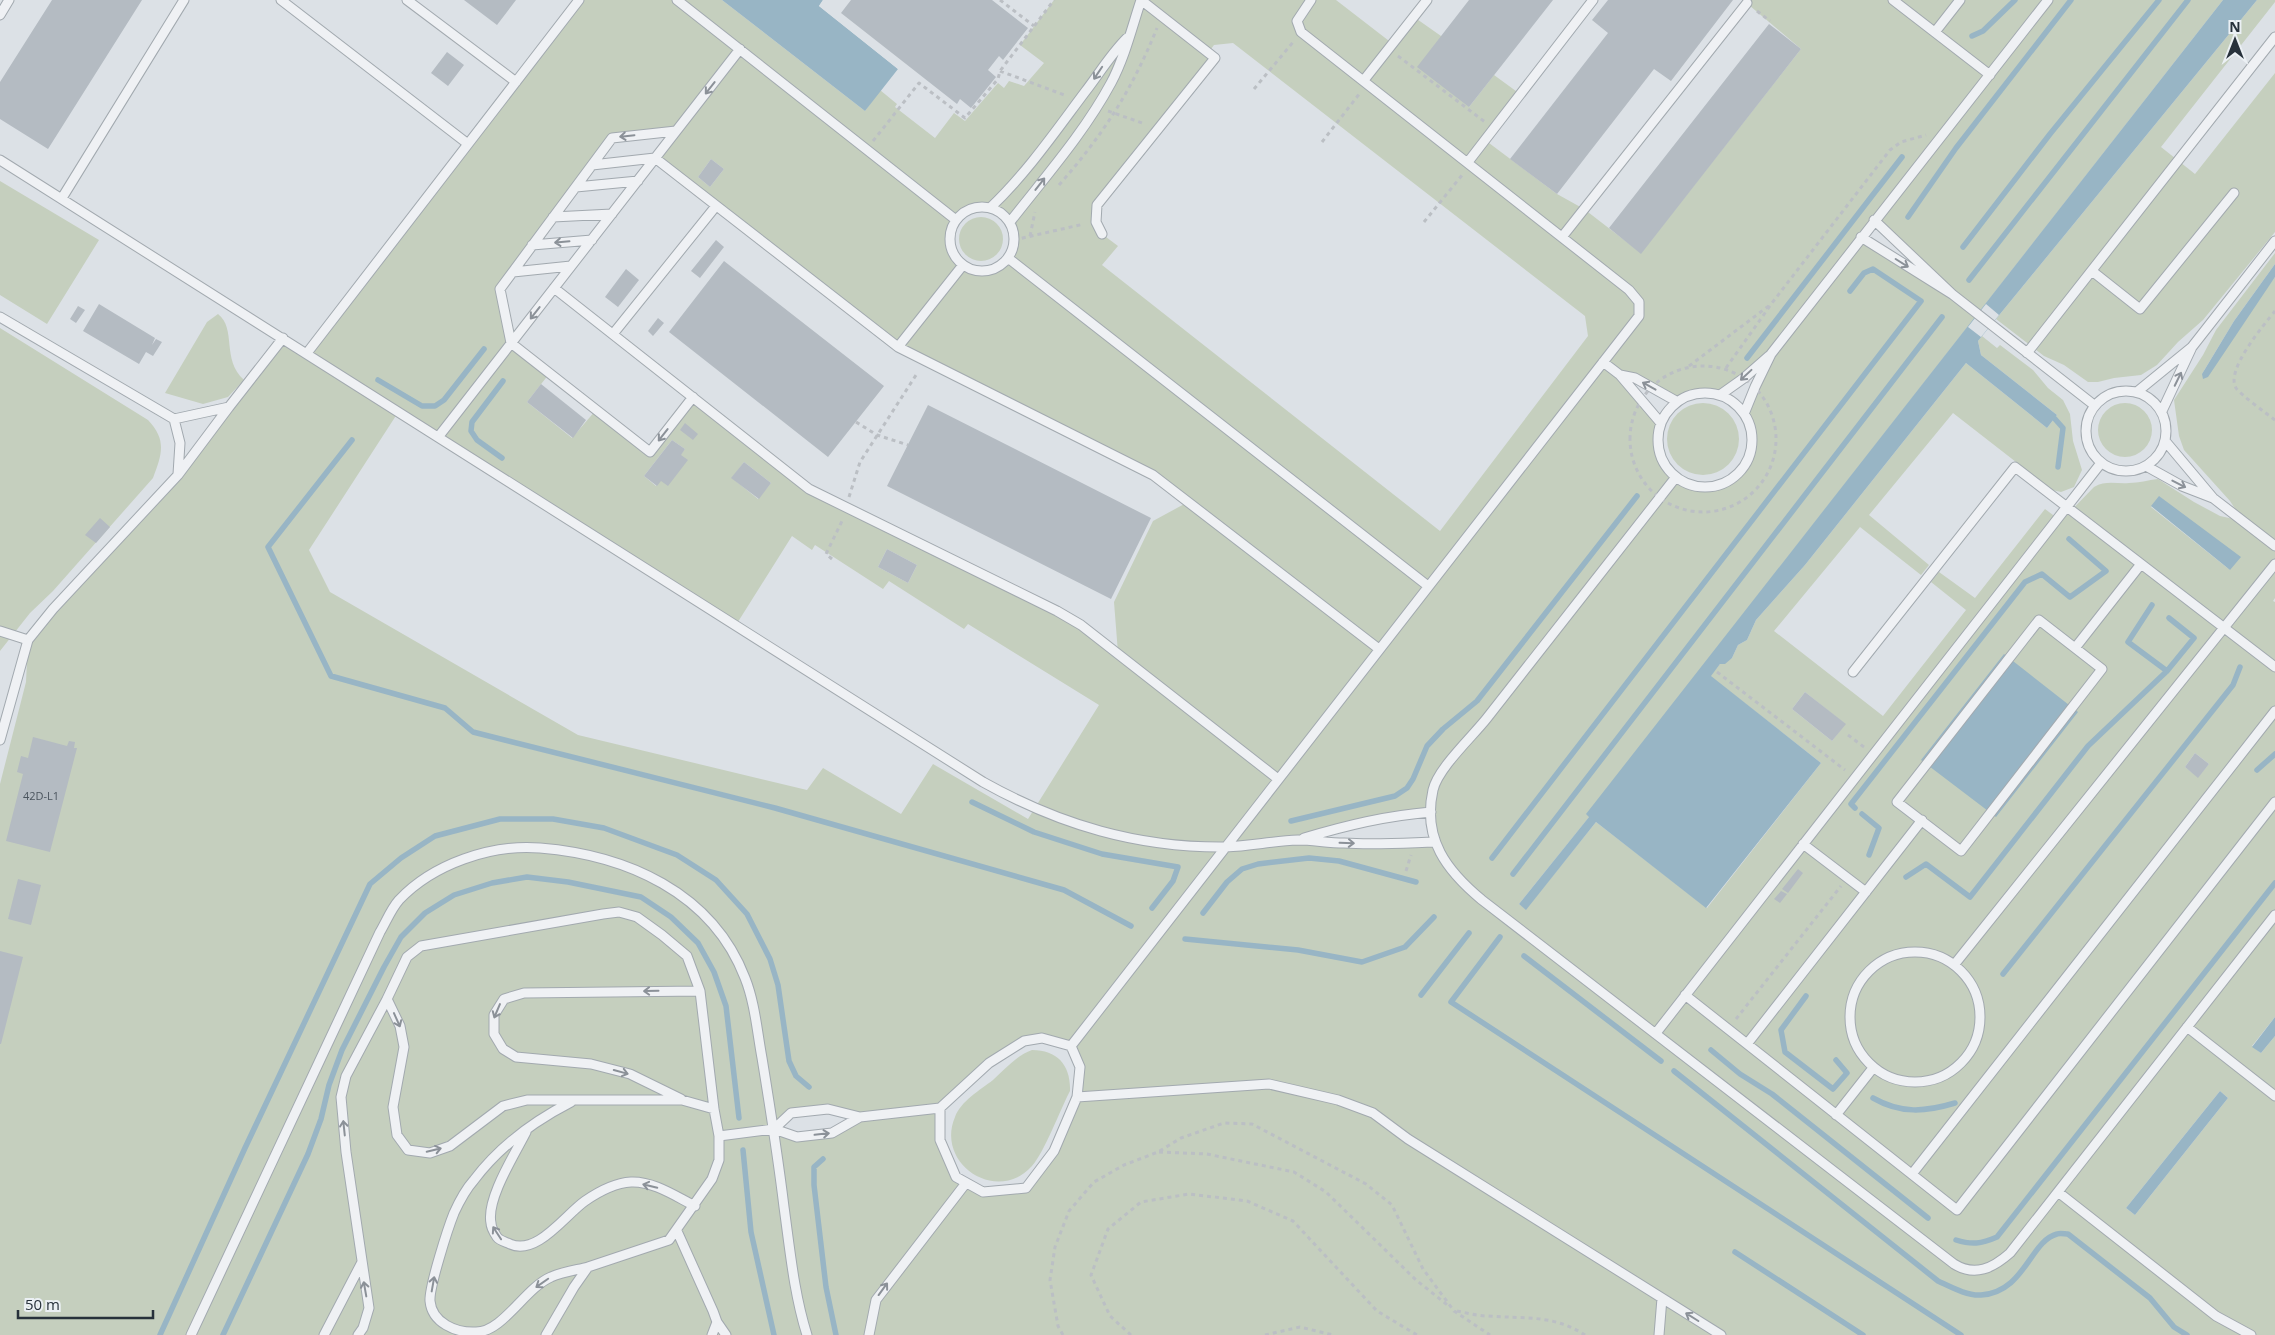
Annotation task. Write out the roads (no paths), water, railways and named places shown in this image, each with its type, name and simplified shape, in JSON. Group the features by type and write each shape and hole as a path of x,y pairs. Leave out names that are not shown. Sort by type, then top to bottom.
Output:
{"lane":[{"path":"0,15 9,0"},
{"path":"62,198 184,0"},
{"path":"281,0 468,144"},
{"path":"407,0 516,82"},
{"path":"307,353 579,0"},
{"path":"677,0 956,220"},
{"path":"1010,222 1086,124 1112,83 1123,58 1141,0 1215,58 1097,205 1096,222 1102,234"},
{"path":"1071,1046 1639,316 1639,302 1629,290 1301,32 1297,21 1311,0"},
{"path":"1366,82 1427,0"},
{"path":"1469,164 1593,0"},
{"path":"1894,0 1990,75"},
{"path":"1935,32 1960,0"},
{"path":"1744,414 1754,387 1771,354 2048,0"},
{"path":"1562,237 1747,3"},
{"path":"990,208 1008,190 1085,92 1111,54 1129,36"},
{"path":"2027,353 2275,37"},
{"path":"439,436 740,49"},
{"path":"676,131 612,138 500,289 511,343 650,452 693,397"},
{"path":"592,165 655,158 898,347 1153,476 1379,650"},
{"path":"0,160 439,436 958,767 1020,803 1066,822 1163,844 1226,846 1298,840 1345,844 1435,842"},
{"path":"576,187 638,180"},
{"path":"2092,271 2140,309 2234,193"},
{"path":"613,334 716,206"},
{"path":"977,207 990,208 1001,213 1010,222 1014,240 1013,247 1008,258 999,266 987,271 974,270 963,265 954,256 950,244 951,231 956,220 965,211 977,207"},
{"path":"553,217 612,214"},
{"path":"1874,220 1952,294"},
{"path":"1861,237 1952,294 2094,405"},
{"path":"532,245 592,240"},
{"path":"2138,391 2192,347 2275,241"},
{"path":"1008,258 1428,586"},
{"path":"898,347 963,265"},
{"path":"513,272 571,266"},
{"path":"554,288 809,489 1057,611 1081,625 1278,779"},
{"path":"0,317 174,420 229,407"},
{"path":"0,740 28,640 54,609 178,475 283,338"},
{"path":"2162,411 2192,347"},
{"path":"1720,395 1744,378 1771,354"},
{"path":"1603,362 1620,375 1660,422"},
{"path":"1620,375 1635,378 1676,401"},
{"path":"2122,390 2138,391 2152,399 2162,411 2167,426 2166,442 2158,456 2146,466 2131,471 2115,470 2101,463 2090,450 2086,435 2087,419 2094,405 2107,395 2122,390"},
{"path":"1708,392 1720,395 1739,407 1748,420 1752,437 1750,454 1742,469 1730,480 1714,486 1697,486 1676,477 1668,470 1660,455 1657,438 1660,422 1667,410 1676,401 1692,394 1708,392"},
{"path":"174,420 180,443 178,475"},
{"path":"2166,442 2213,498 2275,546"},
{"path":"1656,1033 2101,463"},
{"path":"2146,466 2182,486 2213,498"},
{"path":"1853,672 2014,467 2275,667"},
{"path":"1676,477 1446,768 1433,788 1431,812 1435,842 1444,861 1465,886 1960,1268 1986,1270 1998,1264 2010,1253 2275,915"},
{"path":"2075,648 2141,564"},
{"path":"1954,965 2275,564"},
{"path":"2039,620 2075,648 2102,669 1961,851 1897,802 2039,620"},
{"path":"0,631 28,640"},
{"path":"1912,1174 2275,711"},
{"path":"1685,995 1957,1210 2275,802"},
{"path":"1298,840 1352,823 1392,815 1431,812"},
{"path":"1747,1044 1922,820"},
{"path":"1803,844 1866,892"},
{"path":"191,1335 380,932 398,901 418,884 447,866 472,855 531,847 565,850 638,870 668,884 693,904 717,930 745,977 752,1005 774,1130 800,1316 807,1335"},
{"path":"358,1335 363,1328 369,1308 346,1152 341,1096 346,1076 407,957 421,946 619,912 637,917 662,934 687,956 700,990 714,1109 720,1136 719,1160 712,1179 695,1206 669,1240 588,1267 551,1276 526,1294 499,1323 478,1332 455,1331 438,1320 430,1301 435,1274 454,1212 472,1181 492,1159 528,1128 572,1101"},
{"path":"1909,952 1936,956 1954,965 1969,981 1976,994 1980,1008 1978,1036 1964,1061 1941,1077 1916,1083 1890,1078 1873,1068 1860,1054 1850,1030 1851,1002 1862,978 1883,960 1909,952"},
{"path":"700,990 524,993 504,999 494,1015 494,1034 503,1049 516,1057 591,1064 630,1074 682,1100 714,1109"},
{"path":"387,999 400,1026 404,1047 393,1107 397,1136 408,1150 430,1152 450,1146 502,1106 527,1100 682,1100"},
{"path":"2187,1027 2275,1096"},
{"path":"774,1130 791,1113 828,1109 860,1117 940,1108 989,1063 1024,1042 1042,1038 1071,1046"},
{"path":"940,1108 940,1140 956,1177 983,1192 1026,1188 1054,1151 1078,1098 1080,1067 1071,1046"},
{"path":"1836,1114 1873,1068"},
{"path":"1078,1098 1269,1084 1338,1100 1373,1113 1408,1139 1721,1335"},
{"path":"720,1136 774,1130 796,1137 832,1133 860,1117"},
{"path":"528,1128 504,1172 493,1202 491,1223 499,1239 514,1246 529,1246 544,1238 586,1200 608,1188 631,1182 655,1186 695,1206"},
{"path":"868,1335 876,1300 966,1183"},
{"path":"2058,1192 2216,1316 2251,1335"},
{"path":"677,1231 716,1322 726,1335"},
{"path":"324,1335 362,1262"},
{"path":"546,1335 588,1267"},
{"path":"1658,1335 1662,1298"},
{"path":"712,1335 716,1322"}],"water":[{"path":"722,0 823,0 819,6 898,69 865,111"},
{"path":"2223,0 2257,0 1978,341 1981,355 2057,415 2047,428 1966,363 1805,565 1756,620 1747,640 1738,645 1732,658 1725,664 1720,664 1711,676 1821,763 1706,908 1596,822 1526,910 1519,904 1589,817 1586,814"},
{"path":"2275,264 2275,277 2208,377 2203,379 2202,374 2234,321"},
{"path":"2159,496 2241,557 2230,570 2151,506"},
{"path":"2004,654 2078,712 1996,817 1921,760"},
{"path":"2275,1017 2275,1036 2261,1053 2252,1047"},
{"path":"2220,1091 2228,1098 2135,1215 2126,1208"}],"waterway":[{"path":"1972,36 1983,31 2015,0"},
{"path":"1908,217 1956,148 2071,0"},
{"path":"1963,247 2050,134 2159,0"},
{"path":"1969,280 2188,0"},
{"path":"1747,358 1902,157"},
{"path":"1492,858 1921,301 1873,269 1864,273 1850,291"},
{"path":"1513,874 1942,317"},
{"path":"378,380 422,406 435,406 444,400 484,349"},
{"path":"502,458 477,440 471,431 472,422 503,381"},
{"path":"2055,419 2063,428 2058,467"},
{"path":"352,440 268,547 331,676 445,708 473,732 775,808 1064,890 1131,926"},
{"path":"1291,821 1395,796 1407,788 1413,779 1427,746 1443,729 1477,701 1637,496"},
{"path":"1855,808 1851,804 2025,582 2042,574 2070,597 2106,571 2069,539"},
{"path":"2152,605 2128,642 2167,671"},
{"path":"1906,877 1926,864 1970,897 2088,746 2167,671 2194,638 2169,618"},
{"path":"2003,974 2233,685 2240,667"},
{"path":"2257,770 2275,754"},
{"path":"972,802 1034,832 1102,854 1178,867 1173,881 1152,908"},
{"path":"1862,814 1879,828 1869,855"},
{"path":"160,1335 245,1148 370,884 401,858 435,836 500,819 553,819 604,828 677,855 716,880 747,914 770,959 778,985 789,1061 796,1076 809,1087"},
{"path":"1203,913 1227,882 1242,869 1258,864 1309,858 1339,861 1416,882"},
{"path":"223,1335 308,1154 342,1050 384,967 401,937 425,913 454,895 492,883 527,877 568,882 641,897 671,917 698,943 714,972 726,1006 739,1118"},
{"path":"1956,1240 1976,1243 1997,1237 2275,883"},
{"path":"1185,939 1298,950 1362,962 1405,947 1434,917"},
{"path":"1421,995 1469,933"},
{"path":"1500,937 1451,1002 1961,1335"},
{"path":"1524,956 1661,1061"},
{"path":"1806,996 1781,1030 1785,1052 1833,1089 1847,1073 1836,1060"},
{"path":"1711,1050 1740,1074 1772,1094 1928,1218"},
{"path":"1674,1071 1938,1281 1970,1294 1981,1295 1996,1292 2008,1285 2017,1276 2040,1246 2048,1239 2058,1234 2068,1234 2150,1298 2174,1327 2187,1335"},
{"path":"1873,1098 1893,1107 1913,1110 1923,1110 1955,1103"},
{"path":"743,1150 751,1232 774,1335"},
{"path":"823,1159 814,1167 814,1185 826,1287 836,1335"},
{"path":"1735,1252 1863,1335"}]}
